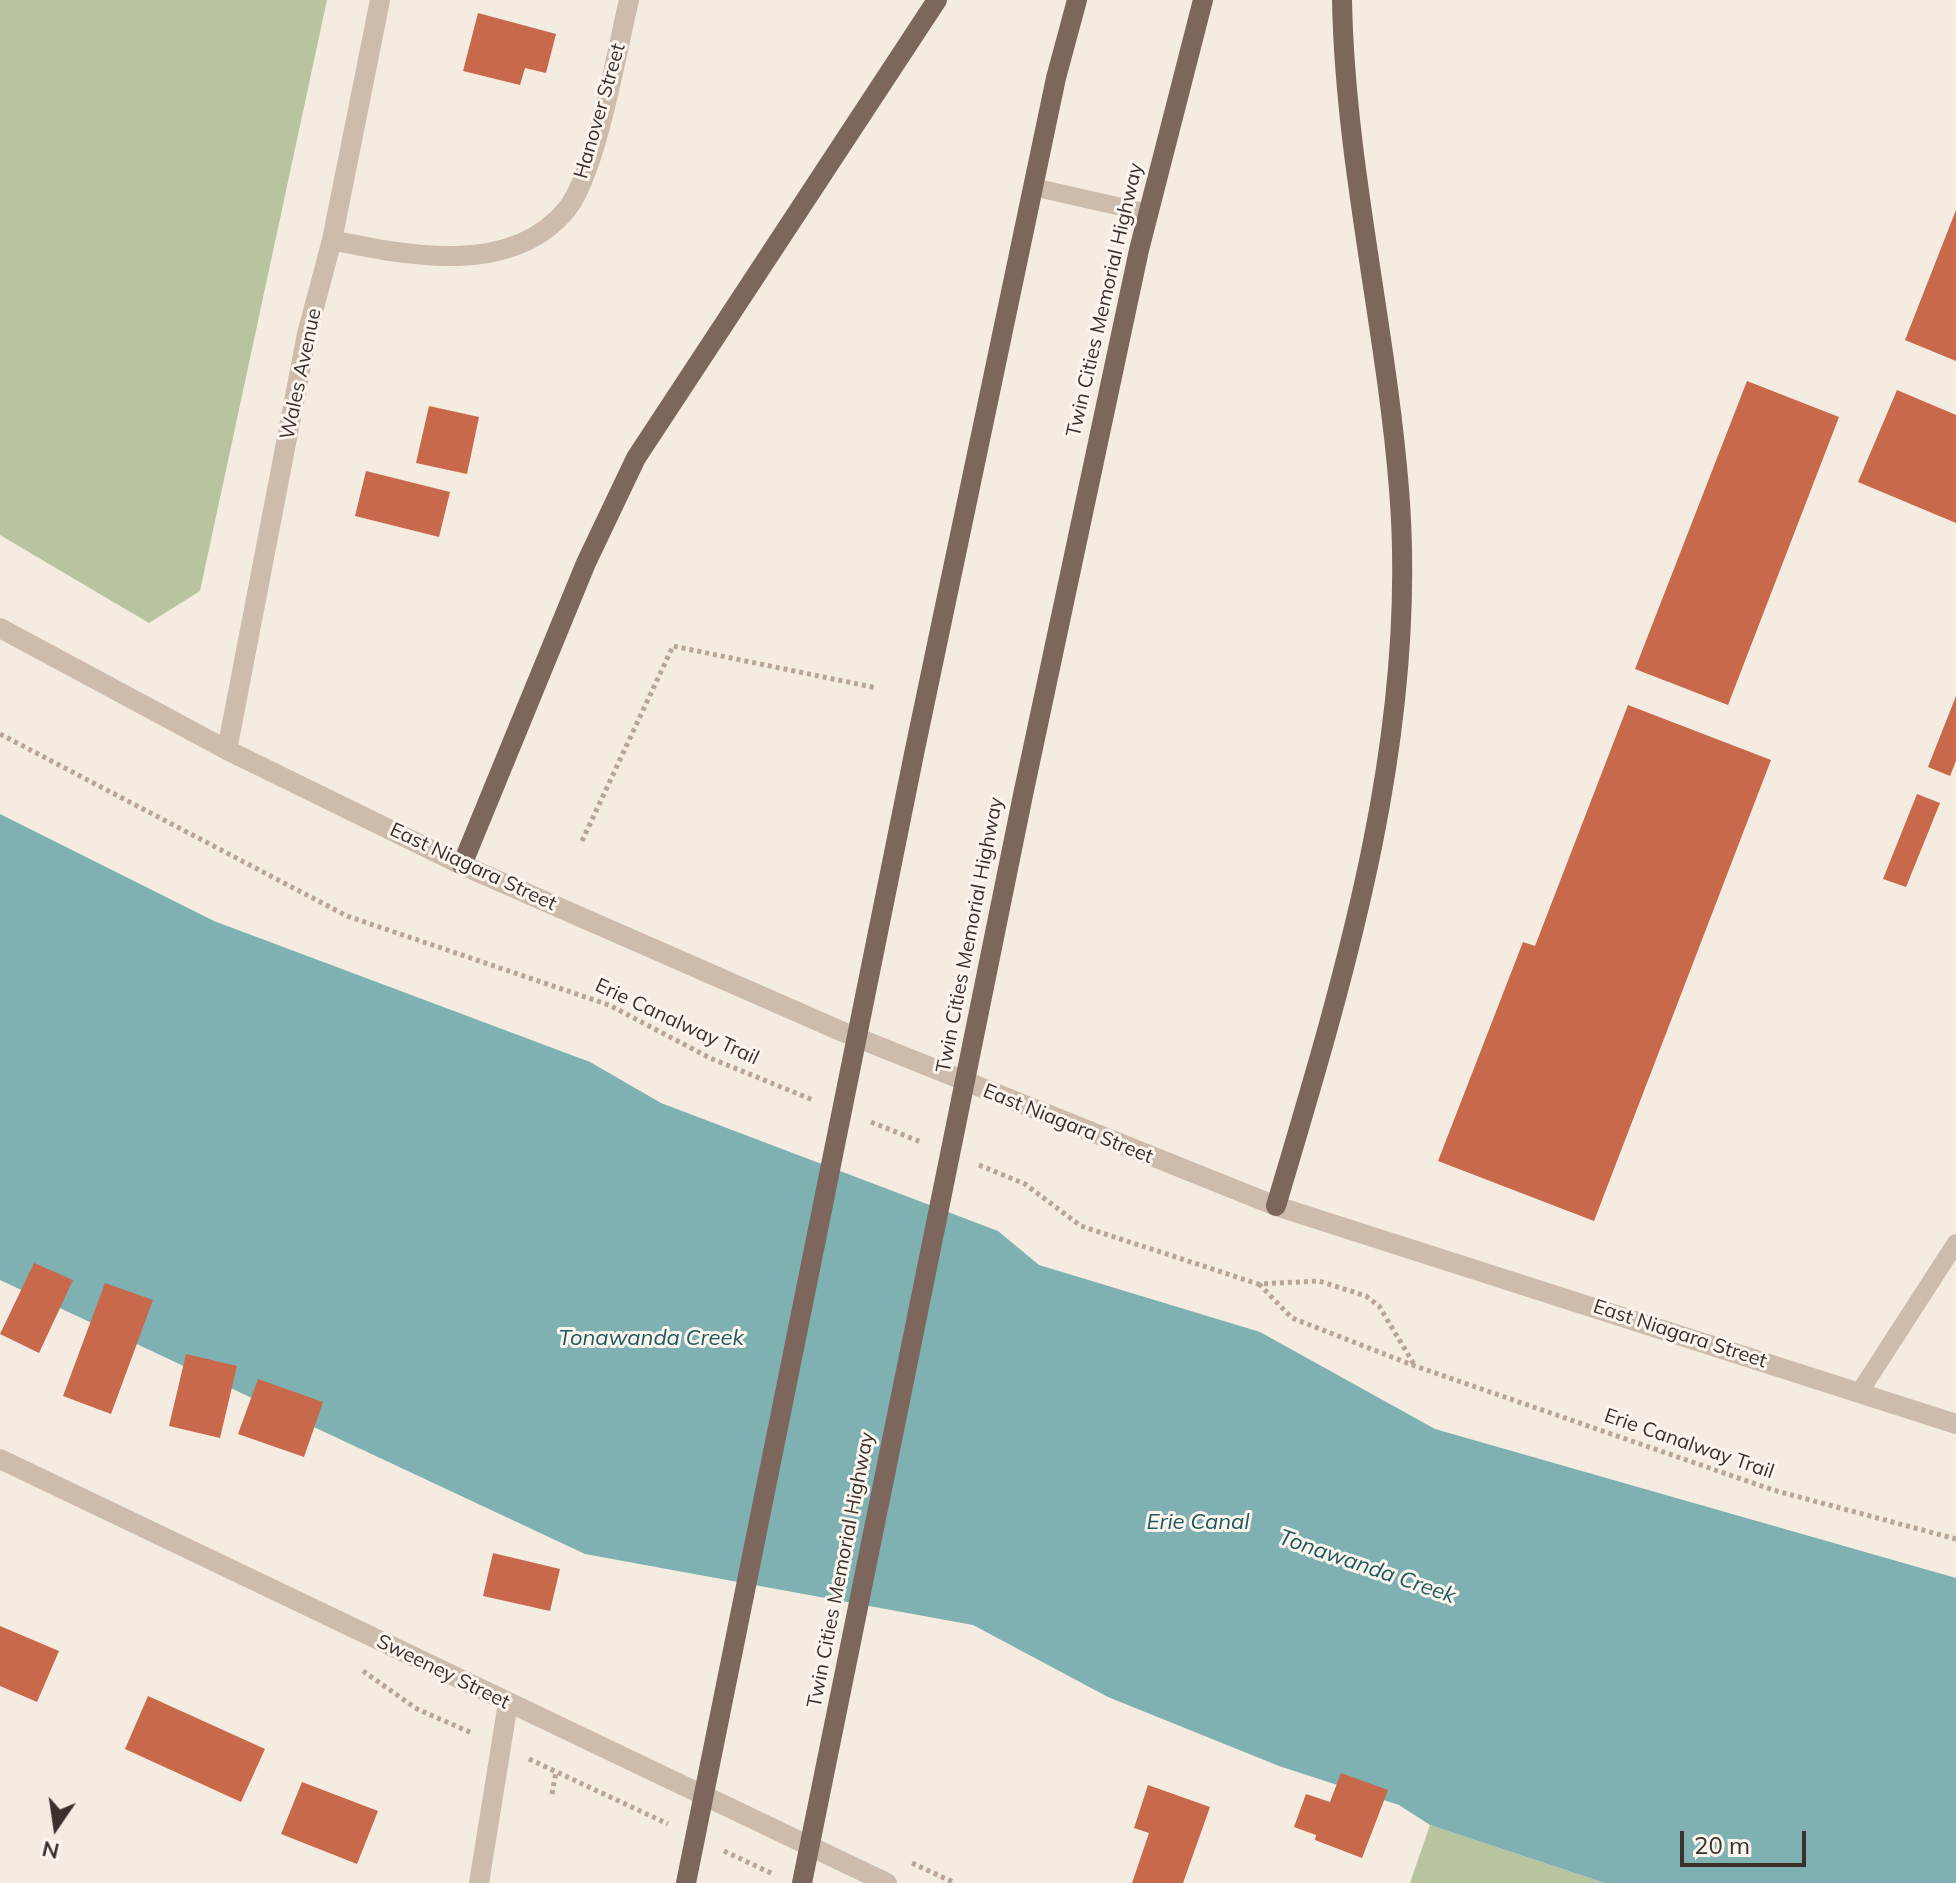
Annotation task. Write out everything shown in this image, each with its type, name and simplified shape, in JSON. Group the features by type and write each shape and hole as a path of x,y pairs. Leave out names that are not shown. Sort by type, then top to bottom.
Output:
{"main road":[{"path":"462,865 586,563 636,458 937,0"},
{"path":"686,1881 915,749 1056,78 1077,0"},
{"name":"Twin Cities Memorial Highway","path":"802,1883 1023,795 1148,213 1203,0"},
{"path":"1276,1206 1323,1048 1370,858 1396,710 1402,601 1399,491 1382,329 1357,170 1342,0"}],"street":[{"name":"Wales Avenue","path":"227,750 307,334 332,240 380,0"},
{"name":"Hanover Street","path":"332,240 384,251 453,257 506,249 541,236 569,208 588,167 629,0"},
{"name":"East Niagara Street","path":"0,628 227,750 462,865 843,1032 1276,1206 1956,1424"},
{"name":"Sweeney Street","path":"0,1459 887,1883"},
{"path":"479,1883 508,1703"}],"lane":[{"path":"1033,187 1148,213"},
{"path":"1859,1393 1956,1243"}],"path":[{"path":"582,841 673,646 877,688"},
{"name":"Erie Canalway Trail","path":"0,734 347,916 609,1005 710,1058 824,1104"},
{"path":"867,1121 925,1144"},
{"name":"Erie Canalway Trail","path":"968,1161 1025,1184 1081,1226 1258,1284 1319,1281 1366,1296 1379,1306 1415,1366"},
{"name":"Erie Canalway Trail","path":"1258,1284 1292,1318 1415,1366 1773,1490 1956,1539"},
{"path":"552,1794 556,1772"}],"green space":[{"path":"0,0 327,0 200,591 149,623 0,535"},
{"path":"1430,1825 1605,1883 1410,1883"}],"water":[{"path":"0,814 214,921 590,1062 661,1103 998,1231 1039,1265 1260,1332 1435,1429 1956,1578 1956,1883 1605,1883 1430,1825 1399,1805 1279,1766 1108,1697 973,1625 585,1554 0,1280"}],"building":[{"path":"478,13 556,34 546,73 525,68 520,85 463,71"},
{"path":"1956,210 1956,361 1905,340"},
{"path":"1747,381 1839,417 1728,705 1635,669"},
{"path":"1897,390 1956,415 1956,523 1858,482"},
{"path":"429,406 479,417 467,474 416,463"},
{"path":"366,471 450,492 439,537 355,516"},
{"path":"1956,696 1956,761 1950,776 1928,767"},
{"path":"1628,705 1771,760 1594,1221 1438,1161 1523,942 1535,946"},
{"path":"1917,794 1940,803 1906,887 1883,879"},
{"path":"34,1263 73,1280 39,1353 0,1334"},
{"path":"105,1283 153,1300 111,1414 63,1396"},
{"path":"186,1354 237,1366 220,1438 169,1426"},
{"path":"258,1379 323,1402 304,1457 238,1434"},
{"path":"493,1553 560,1569 550,1611 483,1596"},
{"path":"0,1626 59,1651 37,1702 0,1686"},
{"path":"148,1696 265,1749 241,1802 125,1749"},
{"path":"1341,1773 1388,1790 1362,1858 1315,1840 1316,1835 1294,1827 1306,1794 1330,1802"},
{"path":"302,1782 378,1811 357,1864 281,1834"},
{"path":"1148,1785 1210,1807 1183,1883 1132,1883 1149,1833 1134,1828"}],"water label":[{"name":"Tonawanda Creek","path":"651,1338"},
{"name":"Erie Canal","path":"1198,1522"},
{"name":"Tonawanda Creek","path":"1367,1567"}]}
